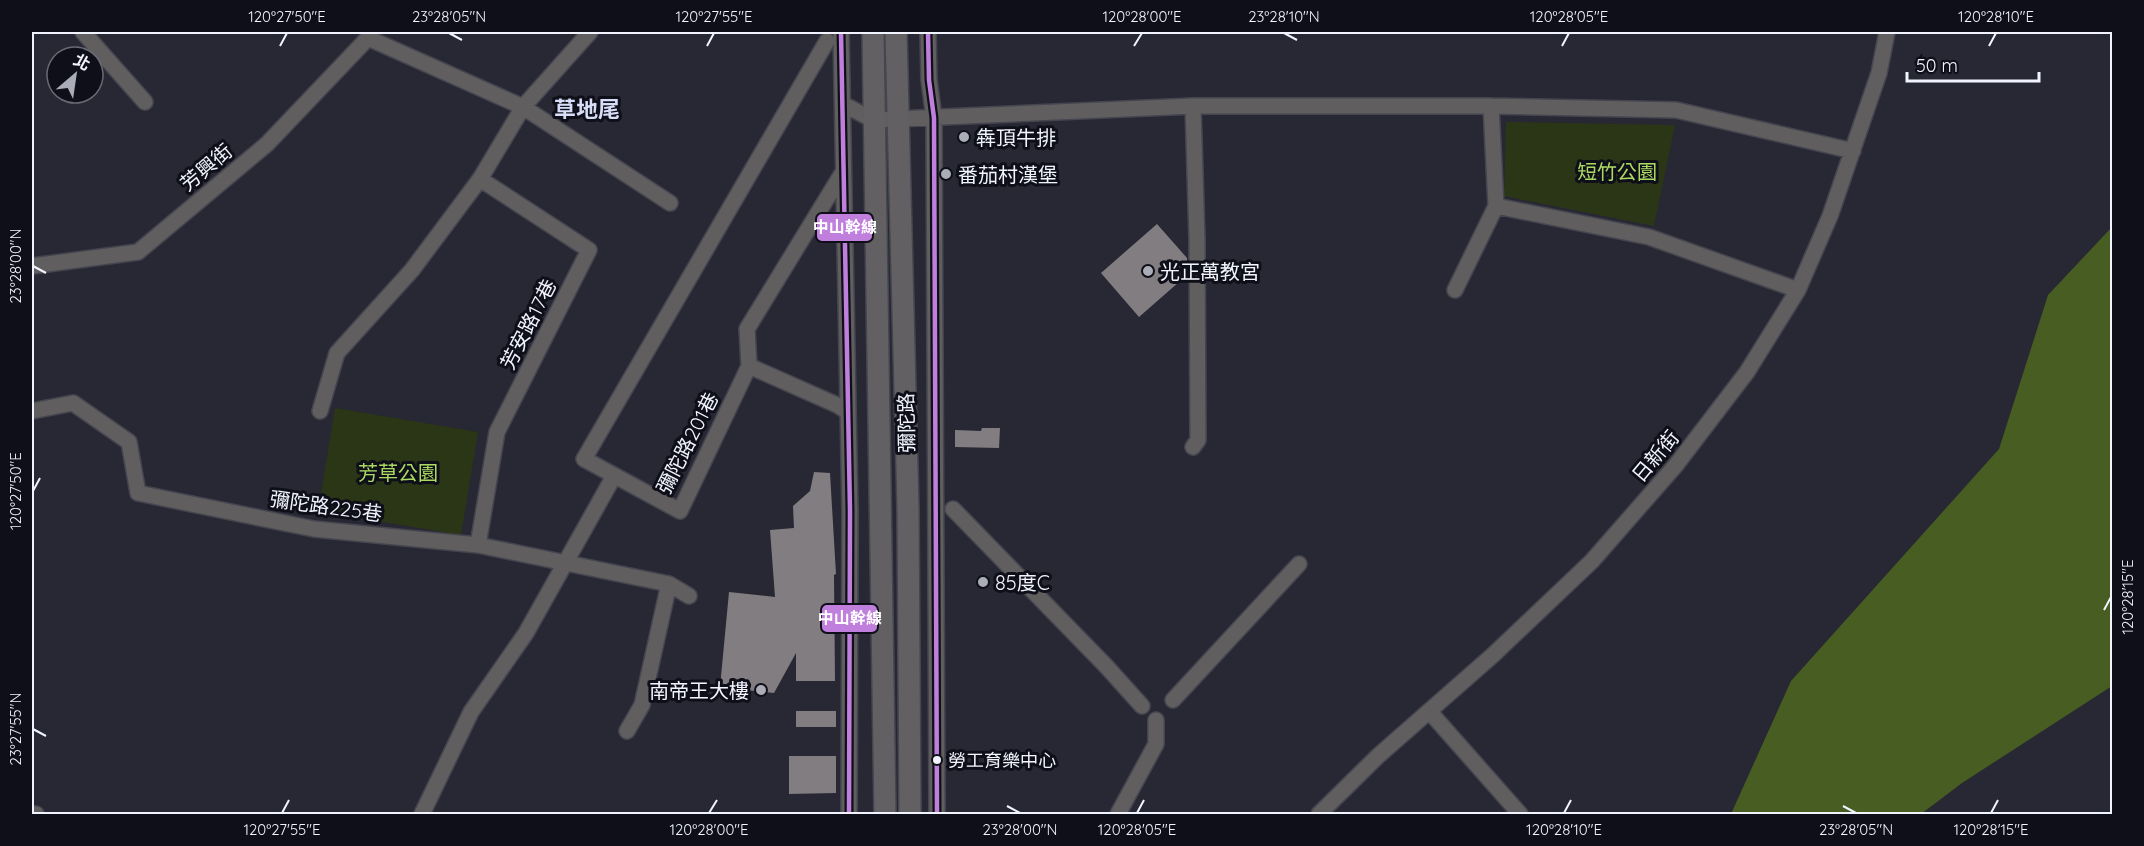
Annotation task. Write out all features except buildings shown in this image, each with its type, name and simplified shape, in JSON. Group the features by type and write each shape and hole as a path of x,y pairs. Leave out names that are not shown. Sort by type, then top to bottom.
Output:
{"street":[{"path":"83,32 145,102"},
{"path":"320,411 337,353 412,270 480,179 523,107 590,32"},
{"path":"841,32 848,412 849,814"},
{"name":"彌陀路","path":"873,32 885,814"},
{"name":"彌陀路","path":"897,32 908,508 910,814"},
{"name":"彌陀路","path":"928,32 929,80 934,118 937,814"},
{"name":"日新街","path":"1319,814 1378,756 1502,647 1584,569 1676,465 1747,372 1798,290 1830,216 1879,73 1887,32"},
{"path":"369,35 523,107 670,203"},
{"name":"芳興街","path":"32,266 138,252 267,144 369,35"},
{"path":"422,814 471,712 526,633 614,476 584,459 827,41"},
{"path":"843,104 873,120 1193,106 1491,106 1676,110 1853,151"},
{"path":"1193,106 1197,239 1198,440 1193,447"},
{"path":"1455,290 1496,206 1491,106"},
{"path":"843,172 747,329 748,366 848,412"},
{"name":"芳安路17巷","path":"478,545 497,432 589,250 480,179"},
{"path":"1496,206 1649,237 1798,290"},
{"name":"彌陀路201巷","path":"614,476 680,510 748,366"},
{"name":"彌陀路225巷","path":"32,411 73,404 129,442 138,494 314,529 478,545 669,584"},
{"path":"952,509 1106,666 1142,706"},
{"path":"1173,700 1299,564"},
{"path":"627,731 642,705 669,584 688,596"},
{"path":"1429,711 1520,814"},
{"path":"1118,814 1156,744 1156,720"}],"green space":[{"name":"短竹公園","path":"1506,122 1675,125 1654,226 1504,196"},
{"path":"2112,227 2112,686 1962,783 1921,814 1731,814 1791,681 1999,449 2048,295"},
{"name":"芳草公園","path":"335,408 478,432 461,535 318,511"}],"transit line":[{"name":"中山幹線","path":"841,32 850,511 849,814"},
{"name":"中山幹線","path":"928,32 929,80 934,118 937,814"}],"place":[{"name":"犇頂牛排","path":"964,137"},
{"name":"番茄村漢堡","path":"946,174"},
{"name":"光正萬教宮","path":"1148,271"},
{"name":"85度C","path":"983,582"},
{"name":"南帝王大樓","path":"761,690"},
{"name":"勞工育樂中心","path":"937,760"}],"district":[{"name":"草地尾","path":"587,109"}]}
